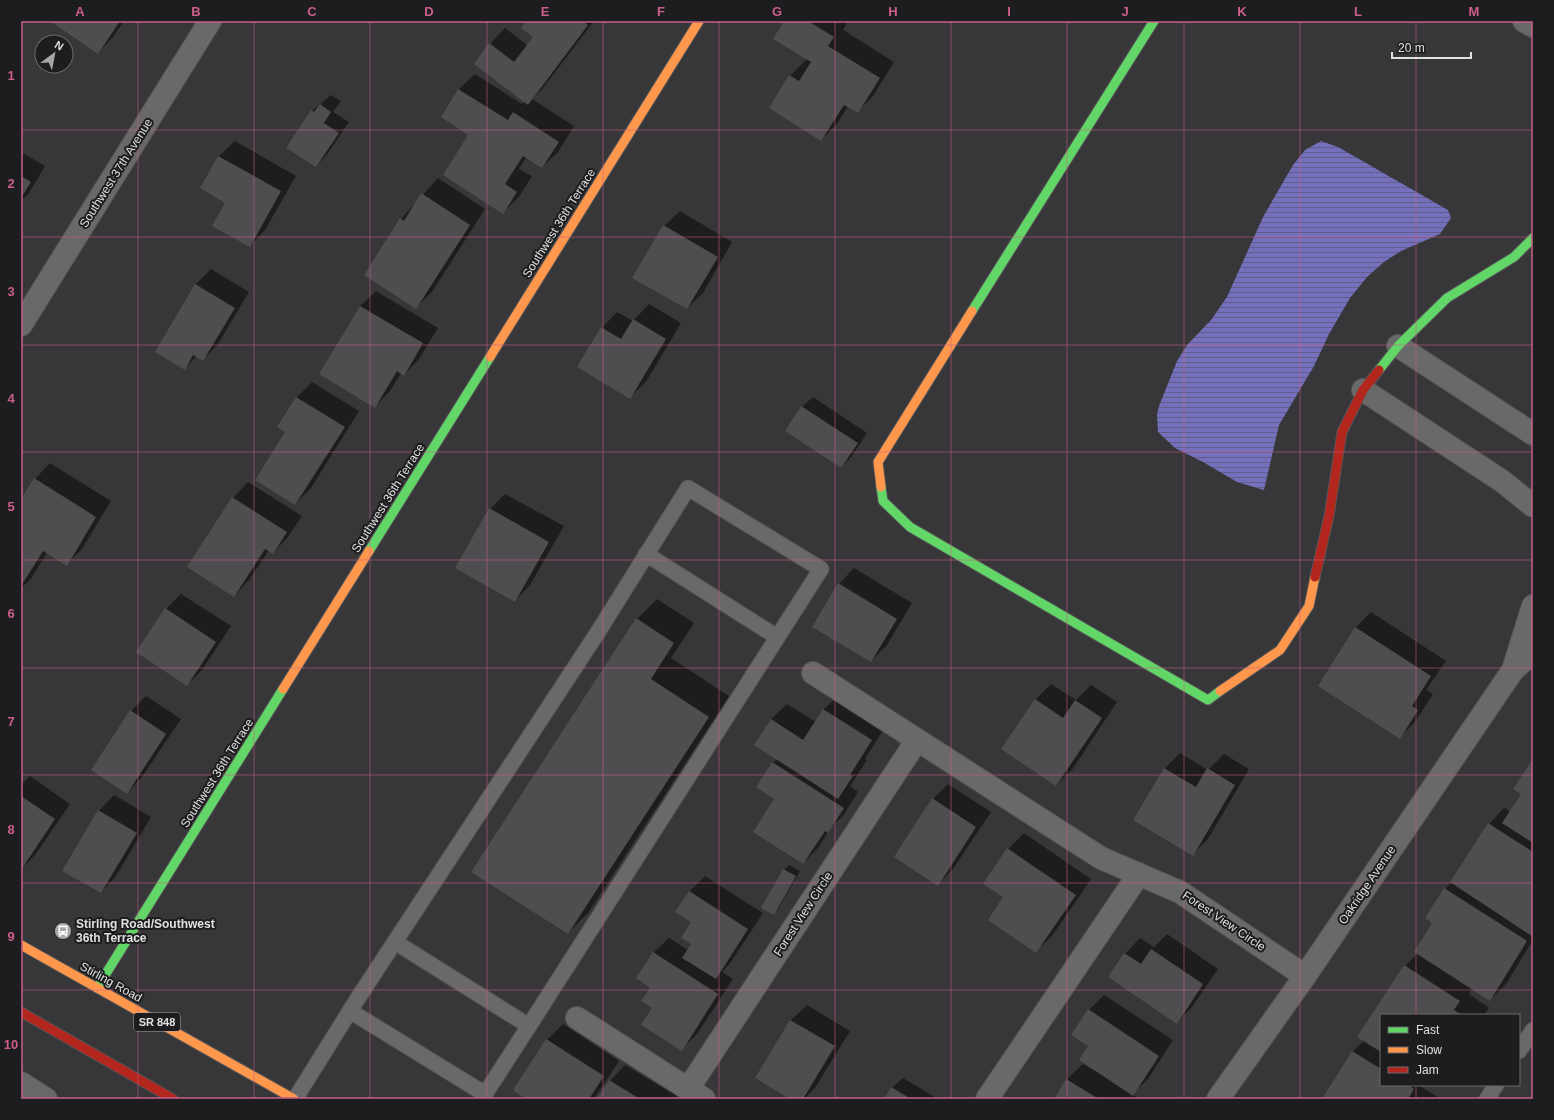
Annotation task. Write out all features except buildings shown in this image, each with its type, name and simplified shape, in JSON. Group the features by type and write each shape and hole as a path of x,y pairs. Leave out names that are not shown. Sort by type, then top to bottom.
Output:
{"street":[{"name":"Southwest 37th Avenue","path":"21,325 210,21"},
{"name":"Southwest 36th Terrace","path":"97,988 699,21"},
{"path":"1154,21 878,462 883,501 910,527 1208,700 1280,650 1309,606 1330,516 1342,432 1363,390 1398,346 1447,298 1514,257 1533,238"},
{"path":"1524,21 1533,26"},
{"path":"1398,346 1533,434"},
{"path":"1363,390 1502,481 1533,506"},
{"name":"Oakridge Avenue","path":"1513,670 1533,606"},
{"name":"Oakridge Avenue","path":"1218,1099 1305,976 1513,670 1533,652"},
{"name":"Forest View Circle","path":"813,673 1101,858 1180,892 1305,976"},
{"name":"Forest View Circle","path":"577,1018 696,1094 917,740"},
{"path":"987,1099 1138,874"},
{"name":"Stirling Road","path":"21,945 294,1099"},
{"path":"21,1012 173,1099"},
{"path":"21,1083 46,1099"}],"lane":[{"path":"294,1099 350,1011 594,638 688,488 821,569 485,1094 350,1011"},
{"path":"646,554 777,637"},
{"path":"395,942 529,1026"},
{"path":"1520,1050 1533,1030"},
{"path":"1487,1099 1495,1086"}],"shaded area":[{"path":"1321,141 1338,147 1448,210 1451,218 1440,234 1401,251 1384,262 1367,277 1350,298 1329,334 1314,366 1279,425 1264,490 1237,482 1175,448 1158,432 1157,415 1159,406 1177,361 1187,345 1211,320 1227,297 1263,217 1293,165 1305,150"}],"traffic: fast":[{"path":"972,311 1154,21"},
{"path":"1379,370 1398,346 1447,298 1514,257 1533,238"},
{"path":"369,551 490,357"},
{"path":"881,487 883,501 910,527 1208,700 1220,691"},
{"path":"97,988 283,689"}],"traffic: slow":[{"path":"490,357 699,21"},
{"path":"881,487 878,462 972,311"},
{"path":"283,689 369,551"},
{"path":"1220,691 1280,650 1309,606 1315,577"},
{"path":"21,945 294,1099"}],"traffic: jam":[{"path":"1315,577 1329,516 1342,432 1363,390 1379,370"},
{"path":"21,1012 173,1099"}],"place":[{"name":"Stirling Road/Southwest 36th Terrace","path":"63,931"}]}
